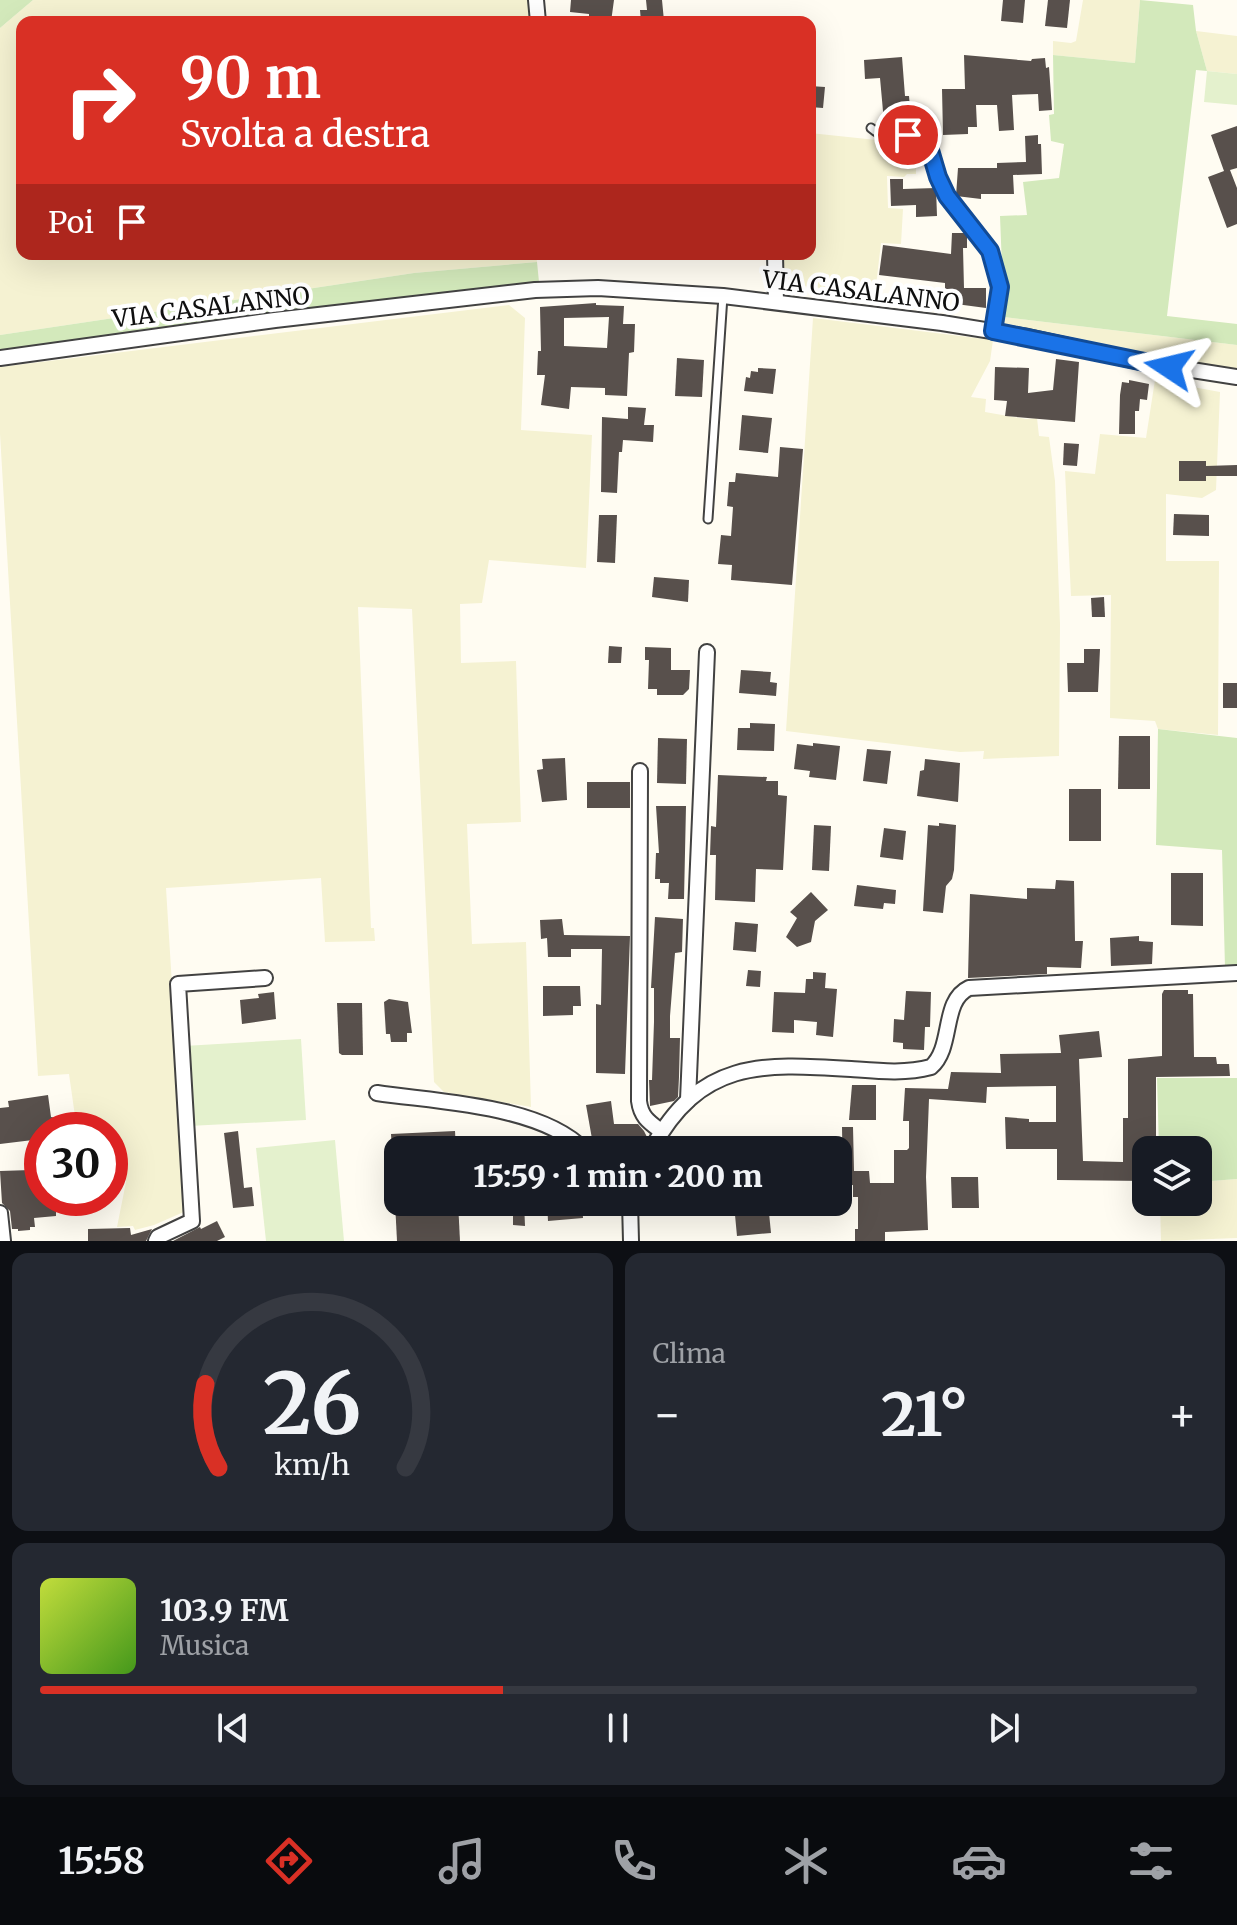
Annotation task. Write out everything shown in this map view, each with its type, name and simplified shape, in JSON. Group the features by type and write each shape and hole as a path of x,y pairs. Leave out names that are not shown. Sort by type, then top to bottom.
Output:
{"street":[{"path":"775,260 776,302"},
{"name":"VIA CASALANNO","path":"0,358 275,320 535,290 598,288 723,296 993,331 1141,362 1237,377"},
{"path":"688,1100 707,652"},
{"path":"640,771 639,1101 646,1120 661,1131"},
{"path":"658,1136 688,1100 720,1078 744,1069 886,1071 931,1067 945,1046 955,1000 969,988 1237,973"},
{"path":"156,1241 158,1237 192,1221 178,984 265,978"},
{"path":"377,1093 480,1108 530,1119 568,1136"},
{"path":"0,1213 3,1241"},
{"path":"630,1216 631,1241"}],"lane":[{"path":"871,128 886,138 915,135 927,140 947,196 990,251 1000,287 993,331"},
{"path":"708,519 723,296"}],"shaded area":[{"path":"33,0 530,0 532,16 16,16 16,260 537,262 414,273 0,335 0,28"},
{"path":"1083,0 1140,0 1135,63 1053,55 1053,41 1076,41"},
{"path":"1196,31 1237,36 1237,74 1207,71"},
{"path":"816,134 924,145 925,151 915,150 908,158 916,168 916,174 887,176 888,208 903,209 901,244 881,243 875,294 784,284 782,260 816,260"},
{"path":"509,305 525,318 521,430 592,435 586,568 489,560 482,603 460,604 461,663 516,661 521,822 467,824 472,944 526,942 531,1107 444,1092 434,1082 412,609 358,607 371,928 374,928 375,941 325,942 321,878 166,888 186,1211 135,1230 133,1226 117,1227 119,1216 128,1216 128,1112 74,1112 69,1074 38,1076 0,434 0,367"},
{"path":"1004,317 1237,345 1237,371 1150,357 1003,326"},
{"path":"813,318 993,340 990,361 971,397 986,399 985,412 1037,418 1039,436 1049,437 1055,481 1060,624 1059,756 983,759 984,751 960,752 786,731"},
{"path":"1155,380 1220,392 1216,490 1202,498 1166,494 1166,561 1219,561 1218,735 1158,729 1155,721 1110,718 1111,595 1071,596 1065,471 1095,474 1100,434 1146,438"},
{"path":"1237,1179 1237,1238 1161,1241 1160,1216 1212,1216 1212,1181"}],"green space":[{"path":"0,0 33,0 0,28"},
{"path":"1140,0 1193,5 1196,31 1207,71 1196,70 1167,316 1237,324 1237,345 1004,317 1000,216 1027,215 1023,182 1059,178 1064,144 1051,141 1049,115 1054,114 1053,55 1135,63"},
{"path":"1207,71 1237,74 1237,105 1204,102"},
{"path":"537,262 539,282 319,308 0,352 0,335 414,273"},
{"path":"1158,729 1237,738 1237,967 1225,968 1222,850 1156,845"},
{"path":"301,1039 306,1120 189,1126 184,1046"},
{"path":"1157,1078 1237,1078 1237,1179 1212,1181 1212,1136 1159,1136"},
{"path":"335,1140 344,1241 266,1241 256,1148"}],"building":[{"path":"571,0 614,0 612,16 570,12"},
{"path":"646,0 662,0 664,16 640,16 640,10 647,10"},
{"path":"1003,0 1025,0 1023,23 1001,21"},
{"path":"1048,0 1070,0 1067,28 1045,26"},
{"path":"964,55 1031,61 1045,58 1046,68 1049,67 1052,110 1039,111 1038,94 1012,95 1014,130 999,131 997,105 976,105 977,127 968,127 968,134 943,135 942,89 965,89"},
{"path":"902,57 905,96 909,96 911,120 884,122 880,78 865,79 864,60"},
{"path":"816,86 825,87 823,108 816,107"},
{"path":"1237,126 1237,168 1230,170 1237,188 1237,224 1227,228 1208,177 1224,171 1211,135"},
{"path":"1038,135 1042,174 1013,175 1014,194 981,194 981,199 956,196 958,168 997,168 997,163 1026,162 1025,136"},
{"path":"890,179 903,179 903,189 936,188 937,216 916,217 916,205 891,206"},
{"path":"952,233 967,233 967,248 963,248 964,288 986,288 986,308 956,304 954,289 945,289 945,283 879,275 883,245 951,254"},
{"path":"596,303 624,306 623,324 635,324 634,352 629,353 627,396 605,395 605,388 571,387 569,409 541,405 545,375 537,375 538,351 541,351 540,307","holes":["609,317 607,348 564,346 564,318"]},
{"path":"677,358 704,360 702,397 675,396"},
{"path":"1056,359 1079,362 1075,422 1005,416 1007,401 994,400 995,367 1029,368 1028,393 1053,390"},
{"path":"758,368 776,369 773,394 744,391 746,377 750,378 751,371 758,372"},
{"path":"1129,380 1149,384 1147,400 1140,399 1139,411 1135,411 1135,434 1119,434 1122,382 1129,383"},
{"path":"628,407 646,408 644,425 654,425 653,442 623,440 622,452 619,452 617,493 601,492 602,417 628,419"},
{"path":"742,415 772,418 768,453 739,450"},
{"path":"1064,443 1079,444 1077,466 1063,465"},
{"path":"780,447 803,449 792,585 731,580 732,565 718,564 721,535 731,536 733,507 727,506 729,482 735,482 736,473 778,477"},
{"path":"1179,461 1206,461 1206,466 1237,465 1237,476 1206,476 1206,481 1179,481"},
{"path":"1174,514 1209,515 1209,536 1173,535"},
{"path":"599,515 617,515 615,563 597,562"},
{"path":"654,577 689,580 688,602 652,597"},
{"path":"1104,597 1105,617 1092,617 1091,598"},
{"path":"609,646 622,647 621,663 608,663"},
{"path":"645,647 671,648 671,670 690,670 689,689 683,695 657,695 657,689 648,689 649,660 645,660"},
{"path":"1084,649 1100,649 1098,692 1068,692 1067,663 1084,663"},
{"path":"741,670 771,672 770,682 777,683 776,696 739,693"},
{"path":"1223,683 1237,683 1237,708 1223,708"},
{"path":"750,723 775,724 774,751 737,750 738,728 750,728"},
{"path":"1119,736 1150,736 1150,789 1118,789"},
{"path":"658,738 687,739 686,784 657,783"},
{"path":"813,743 840,746 836,780 809,777 810,771 794,769 797,744 813,746"},
{"path":"867,749 891,751 887,784 863,781"},
{"path":"565,758 567,800 542,802 537,770 543,769 542,759"},
{"path":"925,759 960,763 958,802 917,796"},
{"path":"718,775 767,777 766,781 778,781 778,795 787,796 783,870 756,869 755,902 715,900 716,855 710,855 711,826 716,827"},
{"path":"587,782 630,782 630,808 587,808"},
{"path":"1069,789 1101,789 1101,841 1069,841"},
{"path":"656,806 686,806 684,899 668,899 669,883 660,883 660,879 655,879 656,853 659,853"},
{"path":"939,823 956,825 954,870 946,886 943,913 923,911 928,825 939,826"},
{"path":"814,825 831,826 829,871 812,870"},
{"path":"884,828 906,831 903,860 880,857"},
{"path":"1171,873 1203,873 1203,926 1171,925"},
{"path":"1056,880 1074,881 1075,941 1083,941 1081,968 1047,967 1047,974 968,978 970,894 1027,899 1027,888 1055,889"},
{"path":"857,885 896,890 895,904 884,903 883,909 854,906"},
{"path":"811,892 828,910 815,921 811,942 797,947 786,937 797,918 790,912"},
{"path":"655,917 683,919 682,952 675,953 670,1016 670,1038 680,1038 679,1077 678,1097 674,1101 650,1106 654,1022 654,988 651,988"},
{"path":"562,919 564,935 630,936 625,1074 596,1073 596,1004 601,1005 602,949 571,949 571,957 548,957 547,938 541,939 540,920"},
{"path":"735,922 758,924 756,952 733,950"},
{"path":"1139,936 1139,941 1153,942 1152,964 1111,966 1110,938"},
{"path":"748,970 761,971 760,987 746,986"},
{"path":"813,972 826,973 825,988 837,989 833,1037 816,1035 817,1022 794,1020 794,1033 772,1032 774,992 805,993 806,979 813,979"},
{"path":"543,986 580,986 581,1006 573,1006 573,1015 543,1016"},
{"path":"1164,990 1188,990 1188,994 1193,994 1194,1057 1216,1057 1217,1064 1229,1064 1230,1076 1156,1077 1156,1136 1132,1136 1132,1181 1057,1180 1057,1149 1006,1149 1005,1117 1029,1119 1029,1122 1056,1122 1056,1086 987,1087 986,1103 929,1099 926,1177 928,1230 885,1232 885,1241 855,1241 858,1197 853,1197 852,1136 842,1136 842,1127 853,1127 854,1171 869,1171 870,1183 894,1183 894,1150 909,1148 909,1121 903,1121 905,1088 948,1089 951,1072 1001,1073 1000,1054 1061,1053 1059,1035 1099,1031 1102,1057 1079,1059 1083,1161 1123,1162 1123,1118 1128,1118 1128,1059 1162,1056"},
{"path":"906,991 931,992 930,1027 925,1027 924,1050 903,1049 903,1043 893,1042 894,1019 904,1020"},
{"path":"274,992 276,1019 242,1024 240,1000 259,998 258,994"},
{"path":"389,999 408,1002 412,1033 407,1033 407,1042 391,1042 390,1034 386,1034 384,1002"},
{"path":"337,1003 362,1003 363,1055 339,1053"},
{"path":"852,1085 876,1085 876,1120 849,1120"},
{"path":"48,1095 50,1112 24,1112 24,1141 0,1144 0,1108 9,1107 8,1101"},
{"path":"611,1101 614,1124 638,1124 646,1136 592,1136 586,1105"},
{"path":"238,1131 244,1188 252,1187 254,1206 233,1208 224,1133"},
{"path":"455,1131 455,1136 391,1136"},
{"path":"24,1170 24,1216 56,1216 34,1218 35,1227 30,1227 30,1230 12,1229 10,1211 2,1203 0,1171"},
{"path":"951,1177 978,1177 979,1208 952,1208"},
{"path":"396,1216 459,1216 460,1241 397,1241"},
{"path":"513,1216 525,1216 525,1226 513,1225"},
{"path":"548,1216 583,1216 583,1218 548,1221"},
{"path":"735,1216 769,1216 771,1233 737,1236"},
{"path":"217,1221 225,1237 217,1241 173,1241 200,1227"},
{"path":"130,1228 131,1235 152,1229 146,1241 88,1241 88,1229"}],"route":[{"path":"908,135 927,140 947,196 990,251 1000,287 993,331 1169,367"}]}
